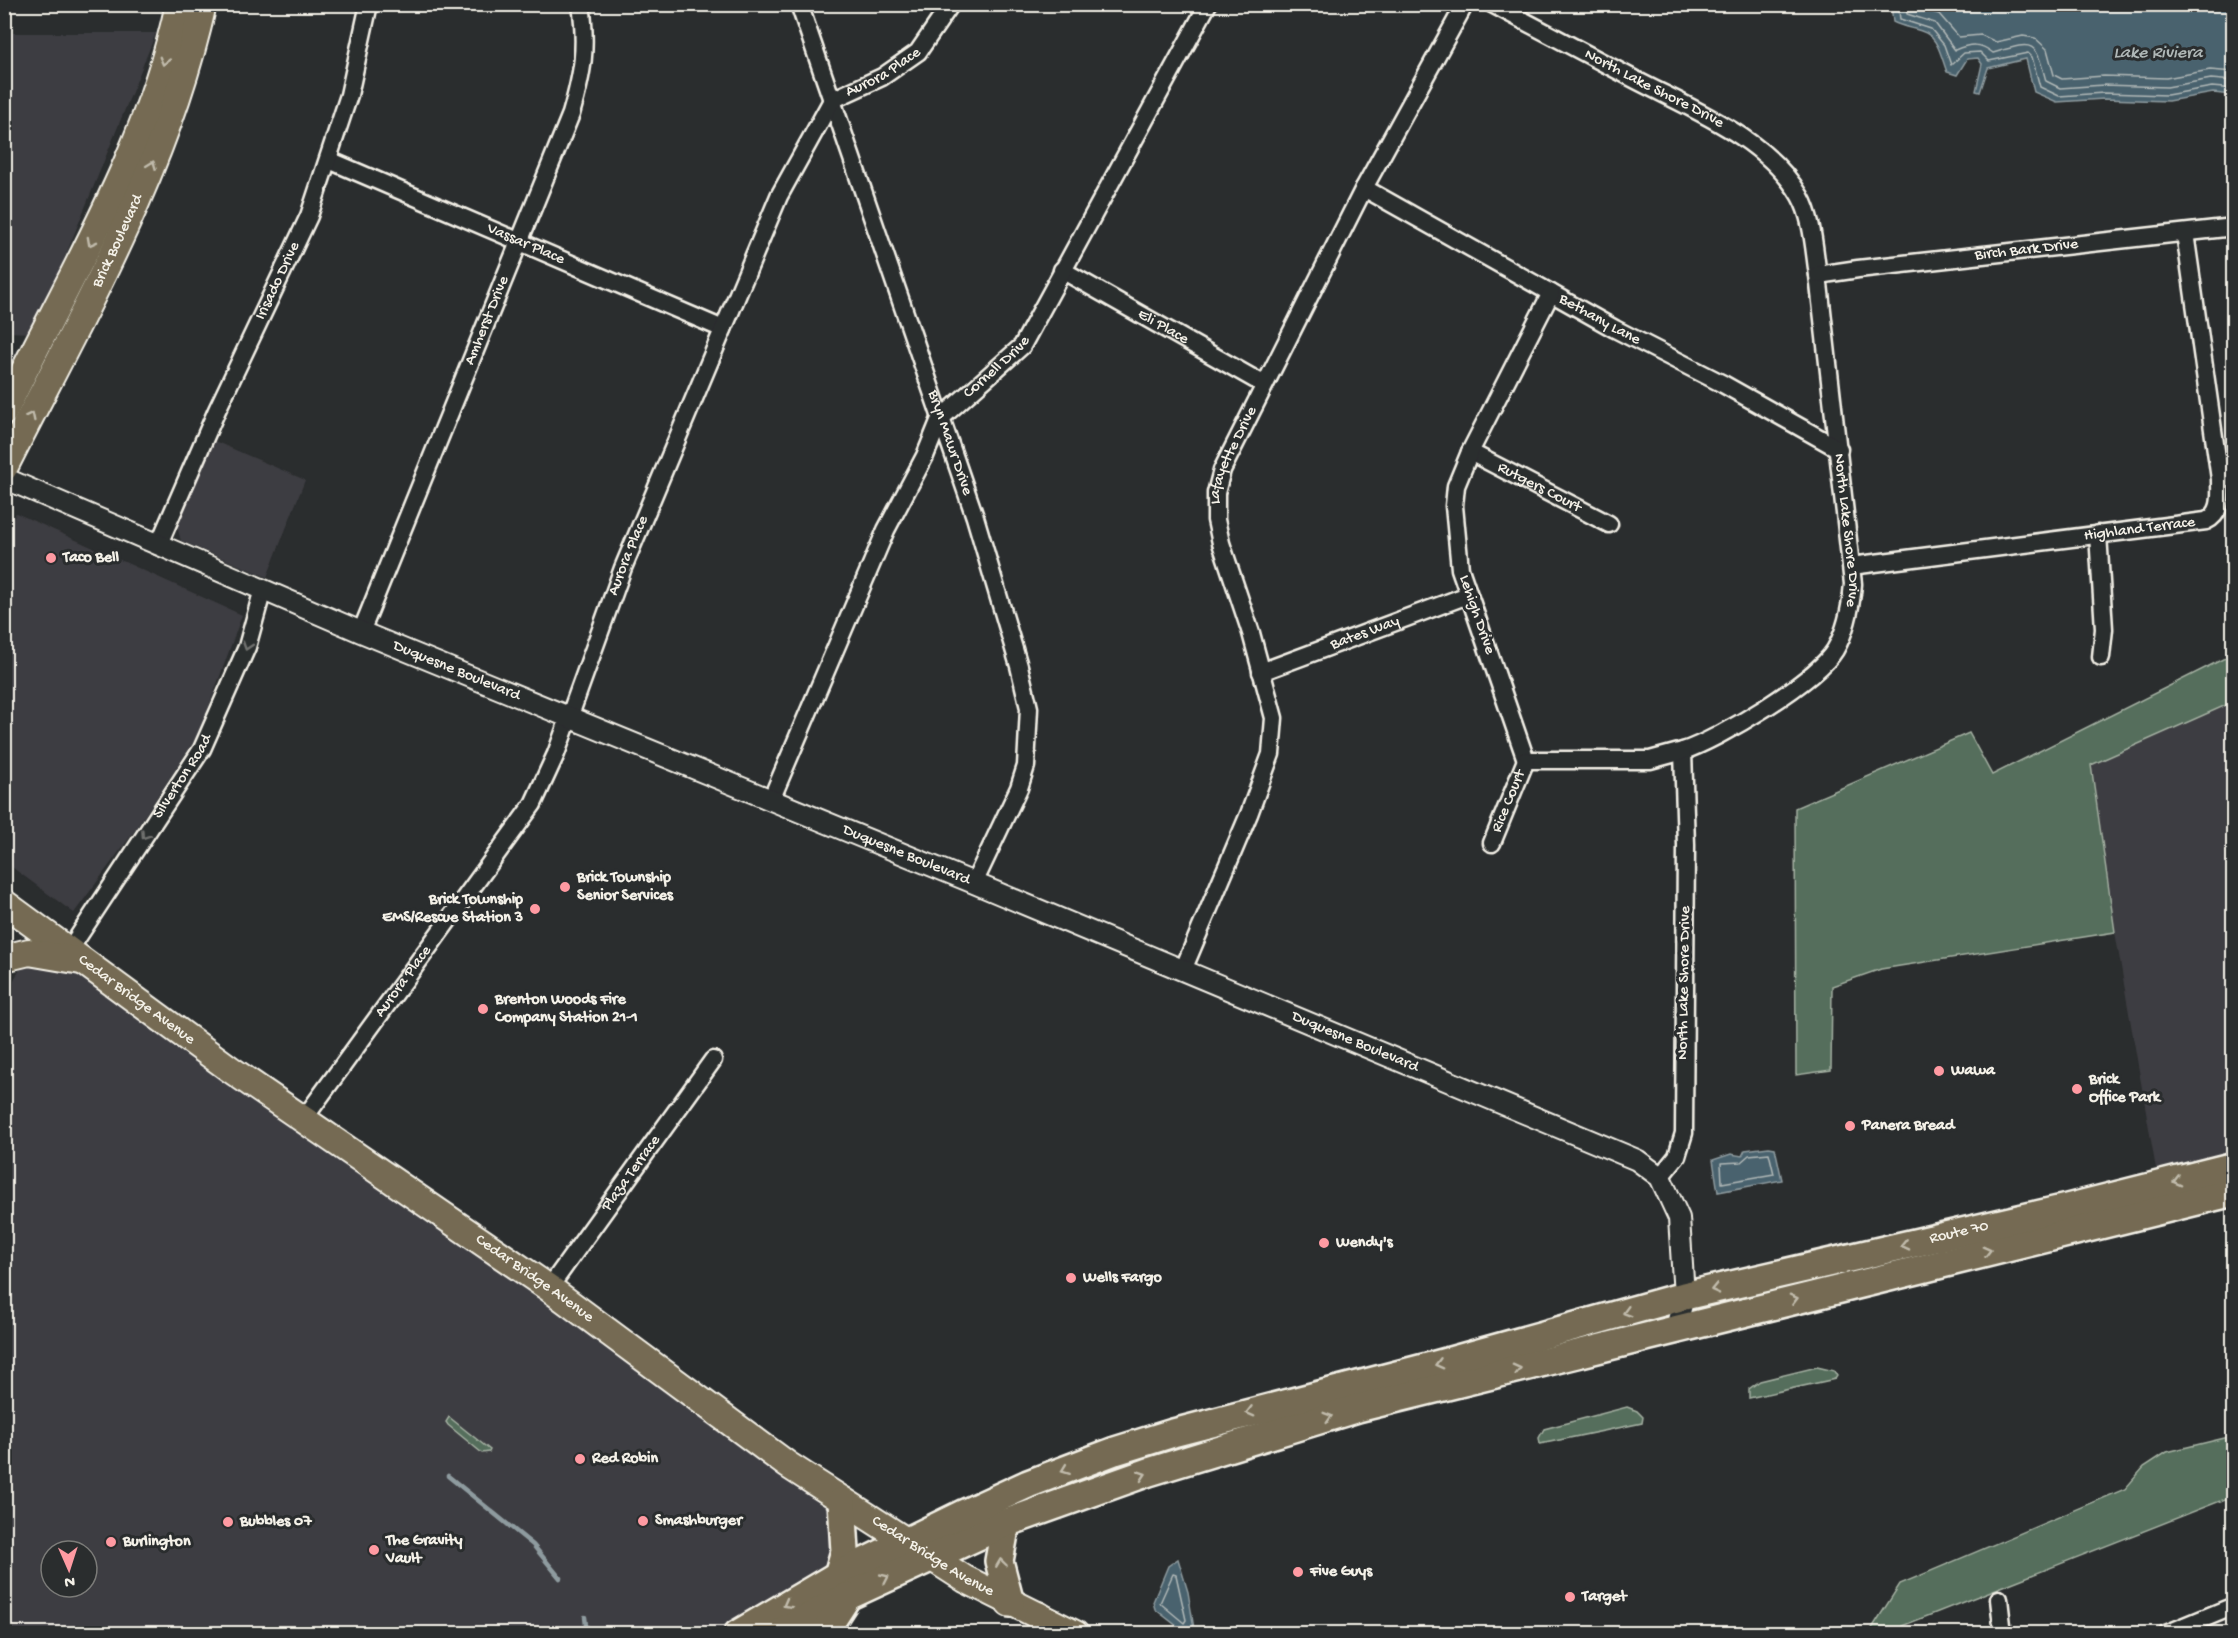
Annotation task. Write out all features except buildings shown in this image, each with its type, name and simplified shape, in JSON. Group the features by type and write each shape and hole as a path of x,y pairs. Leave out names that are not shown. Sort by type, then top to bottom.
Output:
{"highway":[{"name":"Route 70","path":"843,1586 907,1542 1028,1484 1144,1442 1684,1296 2067,1208 2234,1166"},
{"name":"Route 70","path":"843,1586 931,1557 1006,1523 1149,1472 1358,1408 2234,1192"},
{"path":"823,1634 843,1586 845,1551 842,1501"},
{"path":"1006,1523 999,1548 999,1561 1010,1603"},
{"path":"738,1634 843,1586"},
{"path":"777,1634 843,1586"},
{"path":"1038,1616 1059,1634"}],"main road":[{"name":"Brick Boulevard","path":"4,412 103,220 131,155 156,92 179,4"},
{"name":"Brick Boulevard","path":"4,468 138,201 165,131 203,4"},
{"name":"Cedar Bridge Avenue","path":"4,903 168,1025 549,1288 779,1458 931,1557 1010,1603 1075,1634"},
{"path":"4,958 29,952 78,956"}],"street":[{"name":"Irisado Drive","path":"158,546 217,410 309,216 349,95 369,4"},
{"name":"Amherst Drive","path":"362,632 571,114 584,68 585,34 581,4"},
{"name":"Bryn Mawr Drive","path":"800,4 975,517 1019,666 1029,708 1026,766 1019,788 974,883"},
{"name":"Aurora Place","path":"303,1120 533,804 569,717 623,568 779,196 832,100 882,77 918,52 951,4"},
{"name":"Cornell Drive","path":"771,800 886,531 925,456 940,419 1022,346 1208,4"},
{"name":"Lafayette Drive","path":"1183,970 1249,814 1271,754 1274,718 1251,633 1221,543 1216,520 1216,494 1222,470 1263,384 1364,188 1465,4"},
{"name":"North Lake Shore Drive","path":"1492,4 1716,123 1758,149 1785,176 1800,197 1810,228 1818,276 1853,584 1851,609 1835,650 1811,677 1742,722 1699,746 1683,751 1686,809 1684,1133 1677,1156 1660,1177"},
{"name":"Vassar Place","path":"329,160 723,329"},
{"name":"Bethany Lane","path":"1364,188 1551,293 1839,449"},
{"name":"Birch Bark Drive","path":"1818,276 1858,268 2234,227"},
{"name":"Highland Terrace","path":"1851,566 2206,521 2214,517 2218,510 2220,479 2185,233"},
{"name":"Eli Place","path":"1062,270 1263,384"},
{"name":"Lehigh Drive","path":"1526,760 1460,569 1454,506 1456,486 1470,452 1551,293"},
{"name":"Rutgers Court","path":"1470,452 1609,524"},
{"name":"Duquesne Boulevard","path":"4,478 362,632 974,883 1637,1160 1660,1177 1679,1218 1684,1296 1676,1329"},
{"path":"2214,517 2234,514"},
{"path":"2098,534 2104,629 2101,657"},
{"name":"Silverton Road","path":"78,956 202,749 247,647 263,589"},
{"name":"Bates Way","path":"1261,672 1468,595"},
{"path":"1526,760 1650,760 1683,751"},
{"name":"Rice Court","path":"1492,843 1526,760"},
{"name":"Plaza Terrace","path":"549,1288 714,1060"},
{"path":"1999,1599 2003,1634"},
{"path":"2166,1634 2234,1606"}],"shaded area":[{"path":"5,33 156,33 34,333 5,332"},
{"path":"212,440 305,480 267,577 181,541 177,526"},
{"path":"16,513 242,615 199,734 133,833 74,913 5,862 4,535"},
{"path":"2233,702 2233,1150 2156,1169 2115,932 2091,764"},
{"path":"27,958 96,968 842,1501 838,1575 738,1633 5,1634 4,996"}],"green space":[{"path":"2233,654 2233,702 2091,765 2115,932 1881,969 1832,986 1831,1070 1796,1075 1795,808 1969,733 1992,775"},
{"path":"1817,1367 1834,1371 1837,1376 1835,1379 1749,1398 1749,1389 1760,1381"},
{"path":"1627,1407 1637,1411 1643,1417 1642,1423 1540,1444 1539,1438 1544,1429"},
{"path":"449,1417 490,1450 489,1452 482,1453 448,1425 446,1422"},
{"path":"2233,1436 2233,1496 1902,1626 1902,1633 1869,1633 1900,1584 2125,1489 2144,1467 2167,1452"}],"water":[{"name":"Lake Riviera","path":"1891,5 2233,5 2233,95 2213,93 2168,101 2104,99 2057,102 2034,92 2026,59 1988,68 1980,92 1976,91 1982,64 1978,58 1967,59 1957,75 1947,72 1934,40 1926,33 1893,22"},
{"path":"1775,1148 1782,1180 1718,1192 1713,1160 1731,1154 1742,1156 1745,1150"},
{"path":"1178,1559 1188,1592 1194,1629 1186,1633 1155,1609 1153,1602 1168,1566"}],"waterway":[{"path":"448,1476 533,1545 560,1578"},
{"path":"585,1617 587,1634"}],"place":[{"name":"Taco Bell","path":"51,558"},
{"name":"Brick Township Senior Services","path":"565,887"},
{"name":"Brick Township EMS/Rescue Station 3","path":"535,909"},
{"name":"Brenton Woods Fire Company Station 21-1","path":"483,1009"},
{"name":"Wawa","path":"1939,1071"},
{"name":"Brick Office Park","path":"2077,1089"},
{"name":"Panera Bread","path":"1850,1126"},
{"name":"Wendy's","path":"1324,1243"},
{"name":"Wells Fargo","path":"1071,1278"},
{"name":"Red Robin","path":"580,1459"},
{"name":"Smashburger","path":"643,1521"},
{"name":"Bubbles 07","path":"228,1522"},
{"name":"Burlington","path":"111,1542"},
{"name":"The Gravity Vault","path":"374,1550"},
{"name":"Five Guys","path":"1298,1572"},
{"name":"Target","path":"1570,1597"}]}
